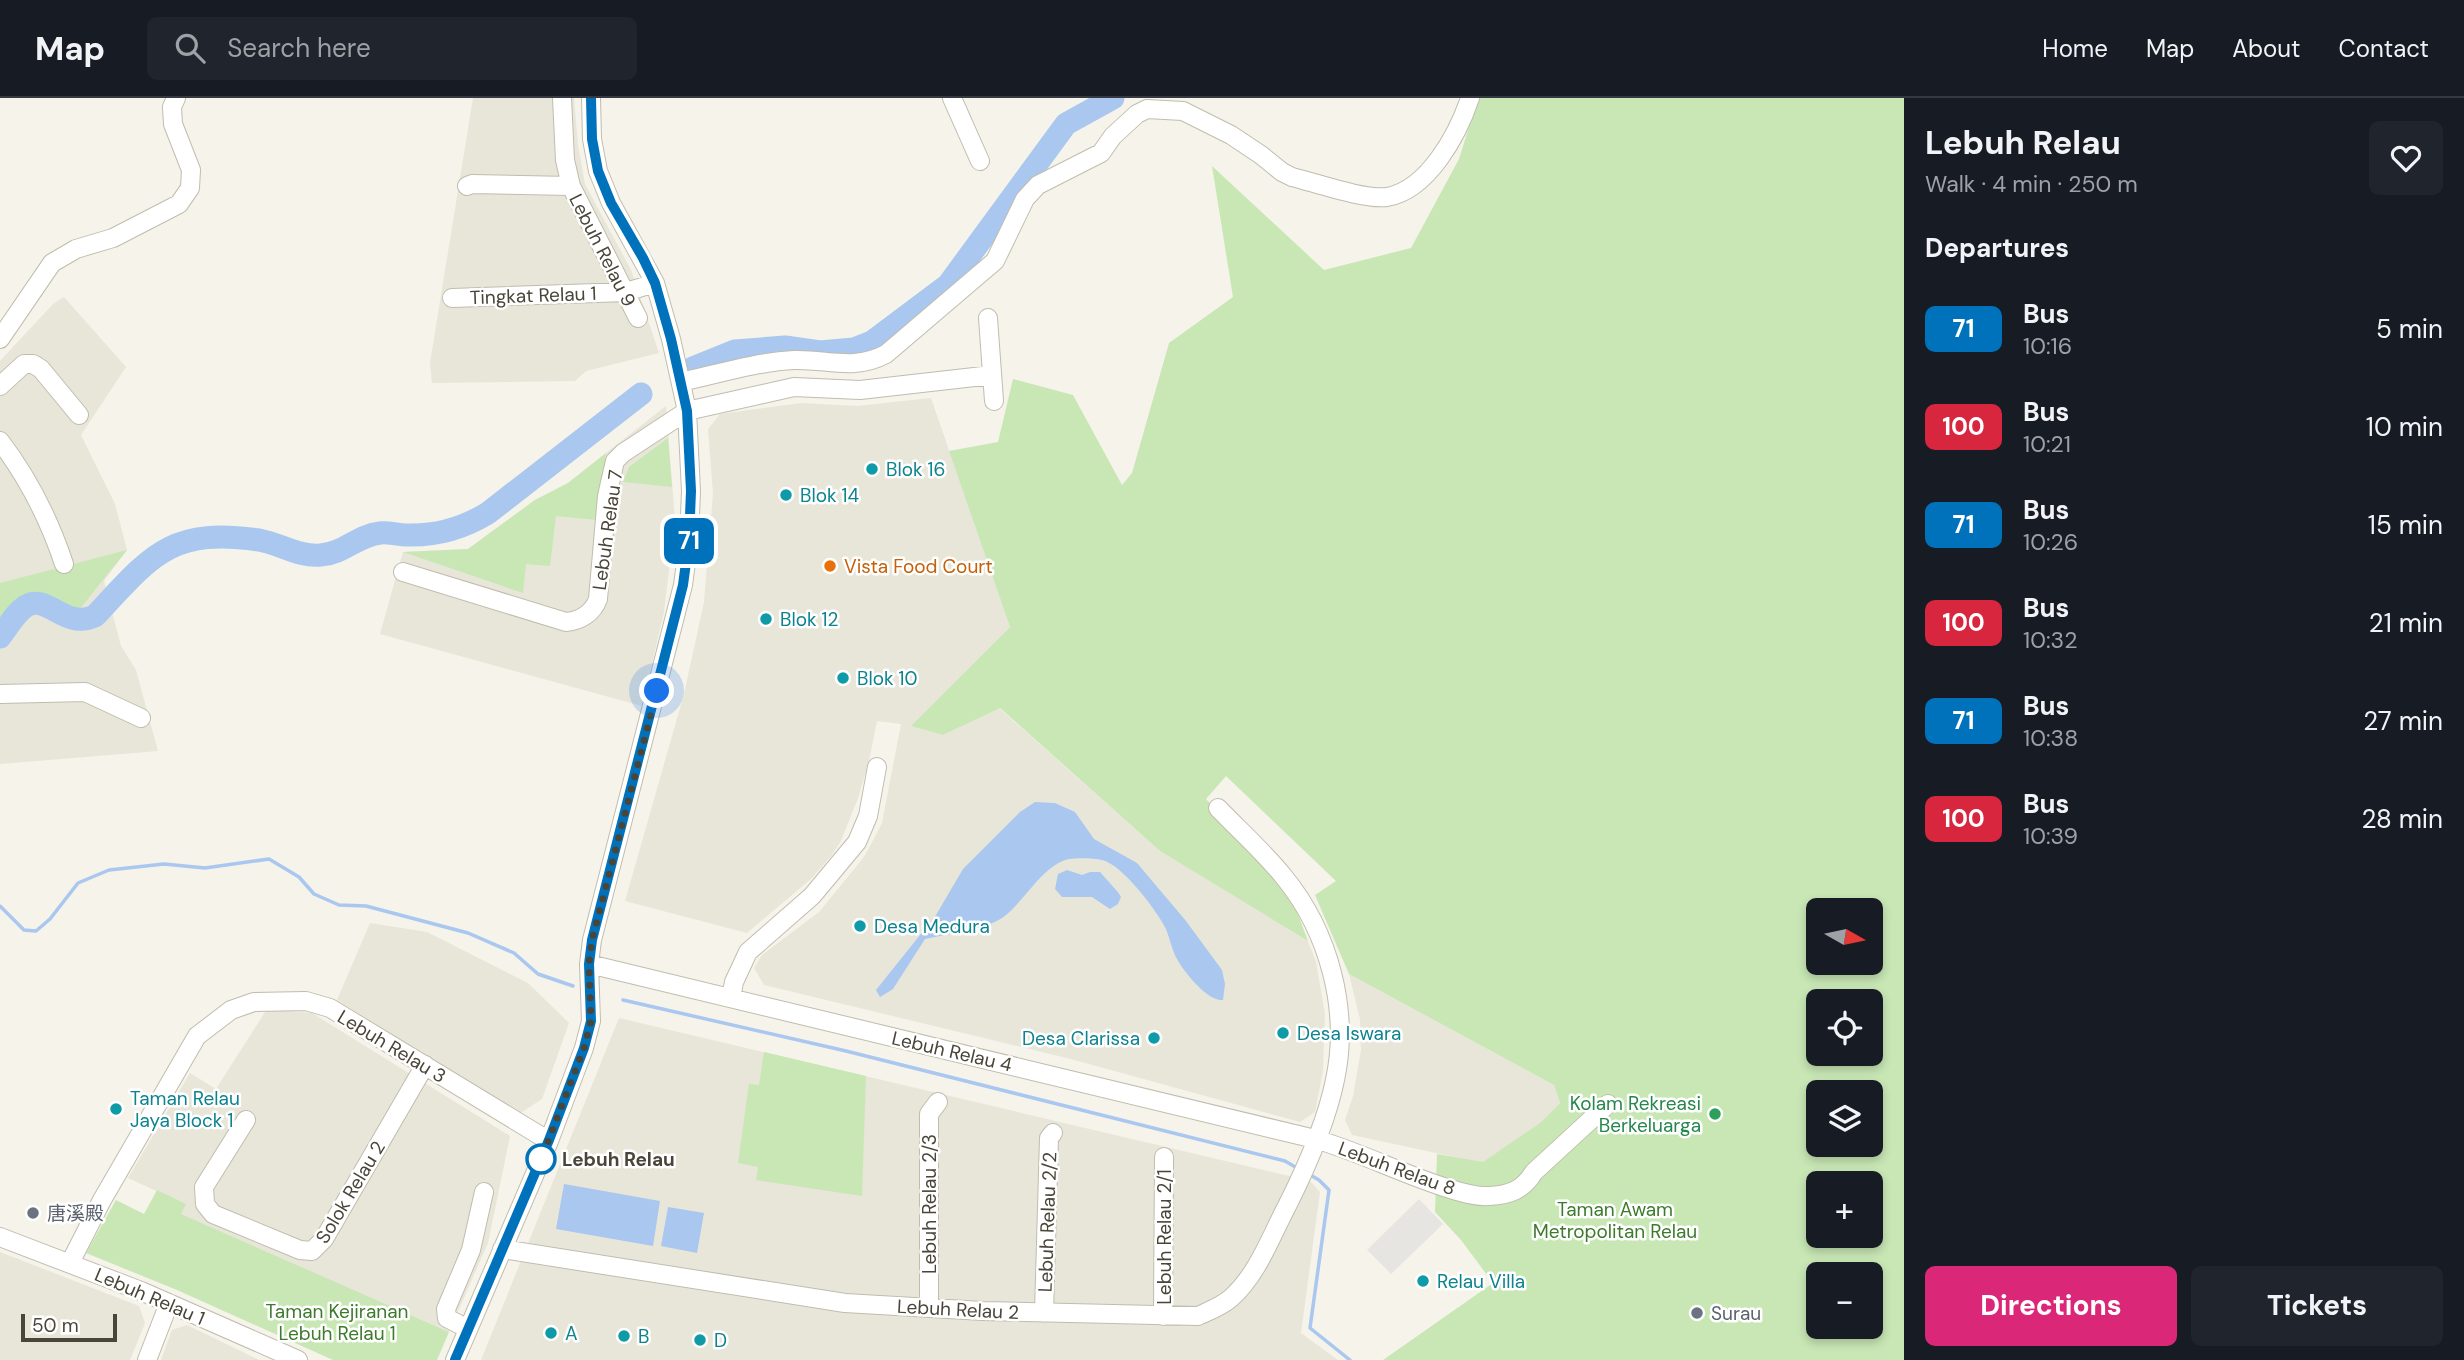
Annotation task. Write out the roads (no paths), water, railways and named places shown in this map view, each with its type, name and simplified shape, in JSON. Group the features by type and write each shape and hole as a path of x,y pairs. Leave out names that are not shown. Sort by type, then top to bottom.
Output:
{"street":[{"path":"0,339 52,264 76,249 113,238 179,204 190,188 191,170 173,124 172,107 176,98"},
{"name":"Lebuh Relau 9","path":"562,98 565,160 571,186 638,318"},
{"path":"455,1360 549,1140 584,1048 591,1021 589,964 597,916 683,585 689,540 691,491 687,411 681,382 655,283 611,203 598,171 592,139 591,98"},
{"path":"952,98 979,161"},
{"path":"681,382 764,364 796,360 864,363 872,362 886,354 995,261 1025,199 1038,185 1101,153 1113,136 1137,114 1147,109 1183,111 1231,135 1293,177 1385,197 1400,193 1426,174 1441,158 1470,98"},
{"path":"467,186 571,186"},
{"name":"Tingkat Relau 1","path":"452,298 626,292 655,283"},
{"path":"988,318 994,401"},
{"path":"0,386 18,368 29,363 41,369 79,415"},
{"path":"687,411 794,387 860,390 992,375"},
{"name":"Lebuh Relau 7","path":"403,572 566,622 577,621 596,605 607,496 615,461 687,411"},
{"path":"0,441 40,503 64,564"},
{"path":"0,694 85,692 141,718"},
{"path":"731,998 734,982 748,952 812,896 857,842 868,816 877,767"},
{"name":"Lebuh Relau 8","path":"1217,808 1283,876 1311,917 1323,944 1339,1001 1341,1032 1335,1080 1315,1139 1431,1183 1468,1194 1487,1196 1510,1192 1526,1185 1534,1172 1608,1104"},
{"name":"Lebuh Relau 4","path":"589,964 1315,1139"},
{"name":"Lebuh Relau 3","path":"69,1263 102,1199 192,1044 230,1010 254,1002 267,1000 319,1004 330,1008 549,1140"},
{"name":"Solok Relau 2","path":"246,1120 204,1187 205,1204 213,1214 300,1250 313,1251 324,1239 425,1065"},
{"name":"Lebuh Relau 2/3","path":"929,1308 929,1114 938,1102"},
{"name":"Lebuh Relau 2/2","path":"1044,1313 1049,1138 1053,1133"},
{"name":"Lebuh Relau 2","path":"502,1249 845,1303 1044,1313 1198,1316 1228,1300 1248,1280 1302,1174 1315,1139"},
{"name":"Lebuh Relau 2/1","path":"1163,1316 1164,1157"},
{"path":"468,1329 447,1318 446,1309 471,1250 484,1192"},
{"name":"Lebuh Relau 1","path":"0,1237 169,1303 298,1360"},
{"path":"147,1360 169,1303"}],"water":[{"path":"1035,802 1055,803 1075,812 1094,839 1137,863 1186,921 1222,970 1225,984 1223,1000 1210,996 1185,971 1175,956 1166,929 1129,879 1110,863 1086,858 1069,859 1051,868 1010,912 993,923 925,939 893,989 880,997 876,990 936,915 963,869 1020,812"},
{"path":"1067,870 1082,875 1100,872 1120,895 1118,904 1110,909 1092,897 1062,897 1055,889 1058,874"},
{"path":"564,1184 660,1201 653,1246 556,1229"},
{"path":"668,1207 704,1213 697,1253 661,1246"}],"waterway":[{"path":"693,368 735,351 785,347 820,352 854,349 872,342 948,285 1066,124 1113,98"},
{"path":"0,637 18,612 34,603 74,619 95,616 148,562 183,543 204,538 229,537 259,540 305,554 321,555 380,533 429,534 459,527 488,513 641,394"},
{"path":"0,906 24,930 36,931 50,919 78,883 109,870 164,864 205,868 269,859 299,877 314,894 339,905 366,906 468,933 514,953 538,974 573,986"},
{"path":"623,1000 846,1051 1285,1161 1297,1168"},
{"path":"1307,1173 1329,1190 1310,1328 1350,1360"}],"place":[{"name":"Blok 16","path":"872,469"},
{"name":"Blok 14","path":"786,495"},
{"name":"Vista Food Court","path":"830,566"},
{"name":"Blok 12","path":"766,619"},
{"name":"Blok 10","path":"843,678"},
{"name":"Desa Medura","path":"860,926"},
{"name":"Desa Iswara","path":"1283,1033"},
{"name":"Desa Clarissa","path":"1154,1038"},
{"name":"Taman Relau Jaya Block 1","path":"116,1109"},
{"name":"Kolam Rekreasi Berkeluarga","path":"1715,1114"},
{"name":"Lebuh Relau","path":"541,1159"},
{"name":"唐溪殿","path":"33,1213"},
{"name":"Relau Villa","path":"1423,1281"},
{"name":"Surau","path":"1697,1313"},
{"name":"A","path":"551,1333"},
{"name":"B","path":"624,1336"},
{"name":"D","path":"700,1340"}],"park label":[{"name":"Taman Awam Metropolitan Relau","path":"1615,1220"},
{"name":"Taman Kejiranan Lebuh Relau 1","path":"337,1322"}]}
